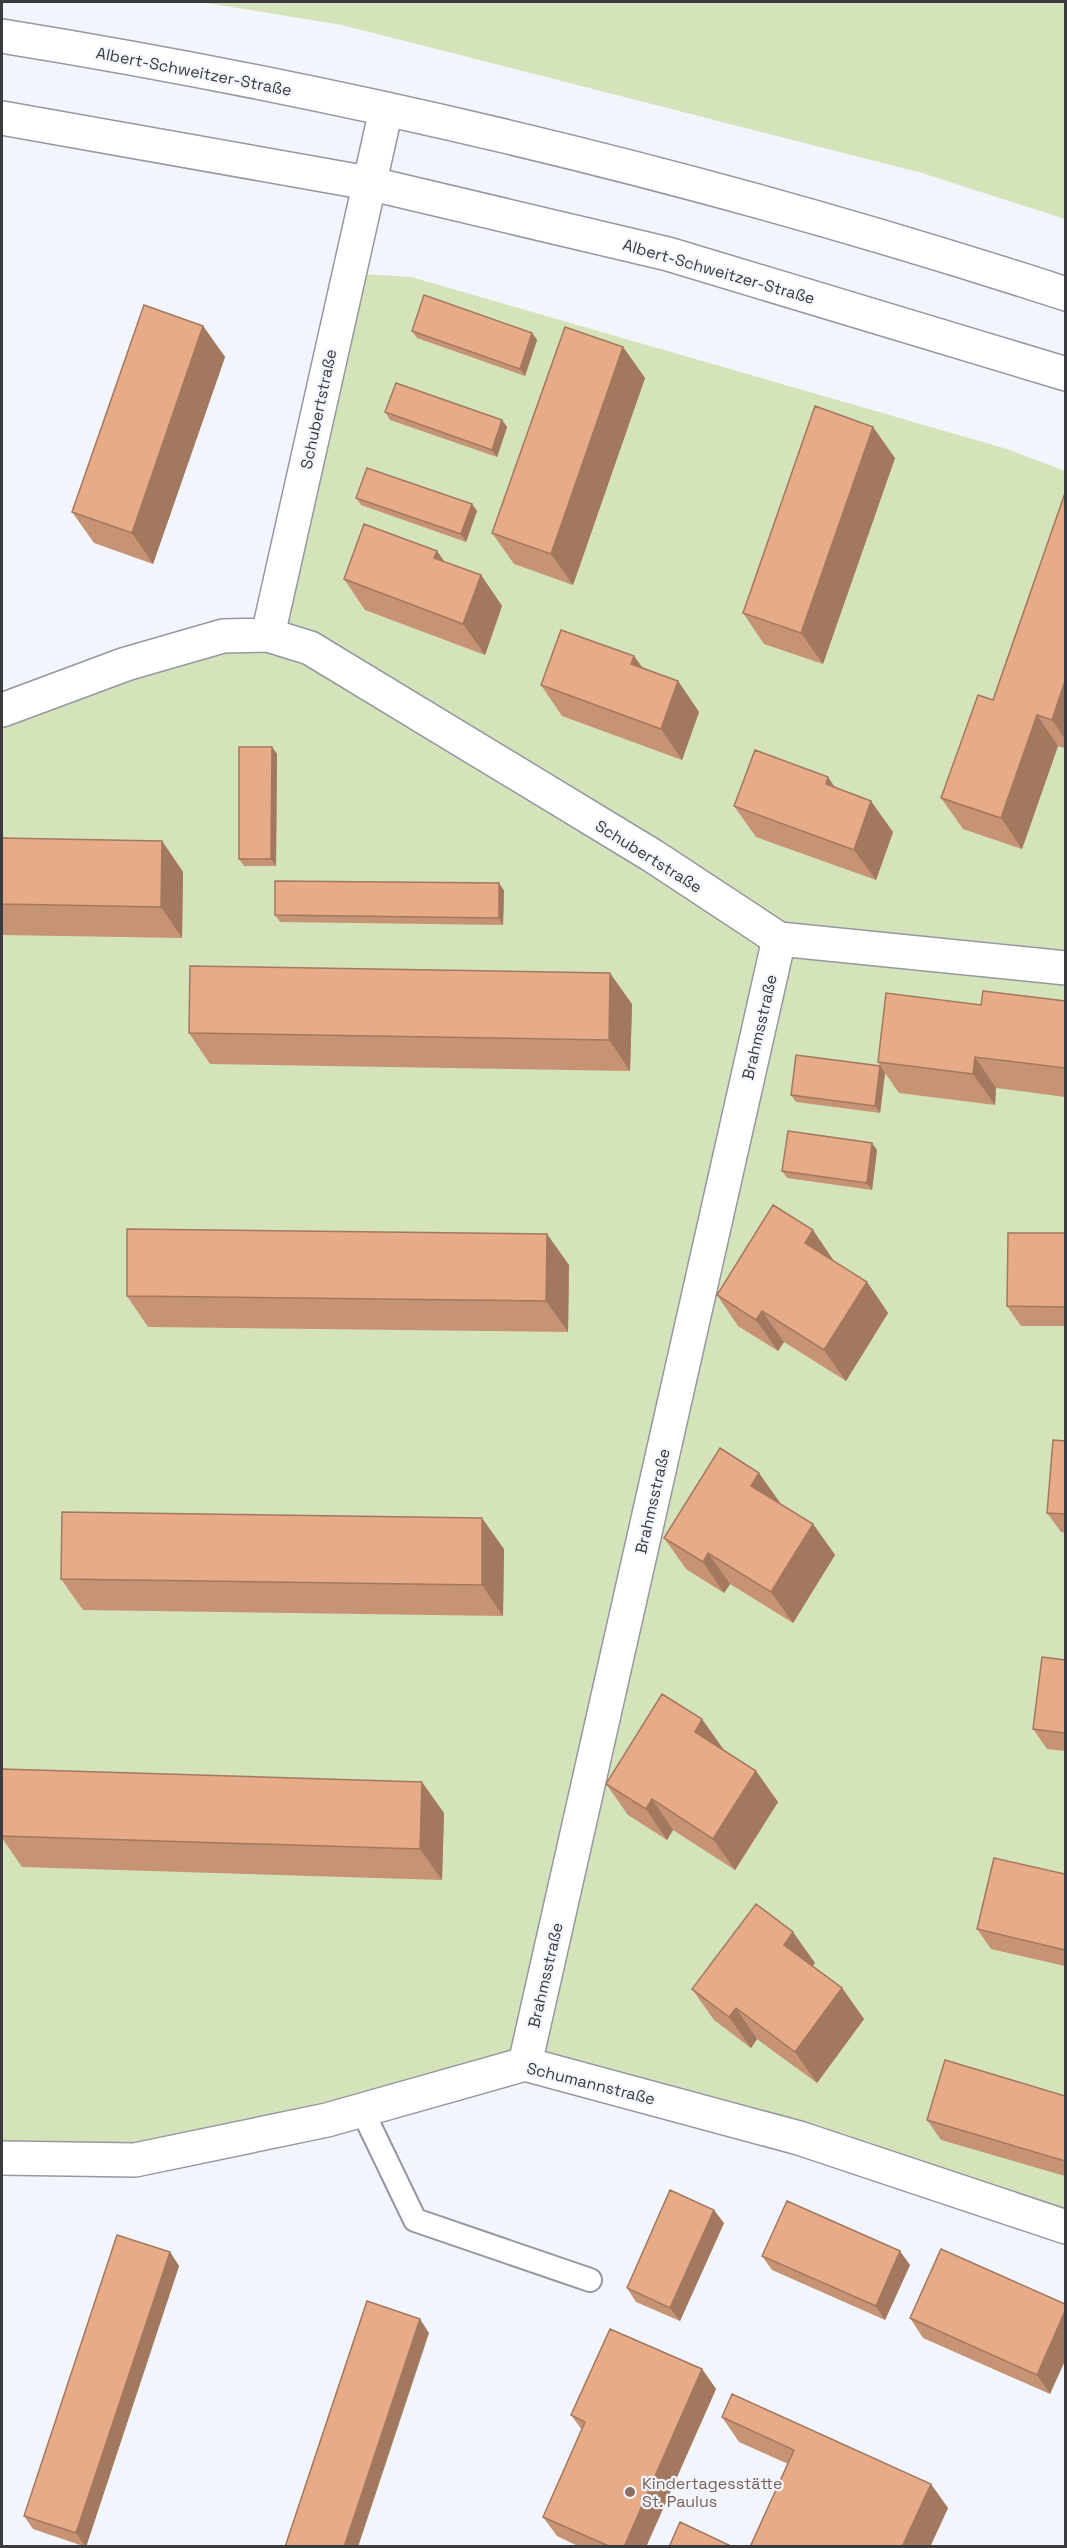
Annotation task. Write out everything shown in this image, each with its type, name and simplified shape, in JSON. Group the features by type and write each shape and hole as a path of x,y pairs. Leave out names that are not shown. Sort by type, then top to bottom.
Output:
{"street":[{"name":"Albert-Schweitzer-Straße","path":"2,36 82,49 386,110 684,180 979,266 1065,294"},
{"path":"368,183 386,110"},
{"name":"Albert-Schweitzer-Straße","path":"2,118 368,183 668,254 1065,374"},
{"name":"Schubertstraße","path":"268,635 368,183"},
{"name":"Schubertstraße","path":"2,710 126,664 223,636 268,635 310,648 653,856 779,939 1065,968"},
{"name":"Brahmsstraße","path":"525,2064 779,939"},
{"name":"Schumannstraße","path":"2,2158 135,2160 362,2110 525,2064 799,2138 1065,2227"}],"lane":[{"path":"362,2110 415,2220 590,2280"}],"green space":[{"path":"200,2 1065,2 1065,219 922,173 342,25"},
{"path":"348,273 411,277 1007,449 1065,471 1065,2227 525,2064 135,2160 2,2158 2,710 268,635"}],"building":[{"path":"424,295 532,333 520,369 412,331"},
{"path":"144,305 203,326 132,533 72,512"},
{"path":"565,327 623,347 551,554 492,533"},
{"path":"396,383 502,420 492,450 385,412"},
{"path":"815,406 873,427 801,633 743,613"},
{"path":"367,468 472,504 461,534 356,498"},
{"path":"1065,493 1065,681 1052,720 1037,715 1001,818 941,798 978,695 993,700"},
{"path":"364,524 437,551 434,558 481,575 463,624 344,579"},
{"path":"561,630 634,656 631,664 678,681 661,729 541,685"},
{"path":"239,747 272,747 271,859 239,859"},
{"path":"755,750 828,777 826,784 871,801 854,850 734,806"},
{"path":"2,838 162,841 161,907 2,904"},
{"path":"275,881 499,883 499,918 275,915"},
{"path":"190,966 610,973 609,1040 189,1033"},
{"path":"983,991 1065,1001 1065,1068 975,1057 973,1074 878,1062 886,993 981,1005"},
{"path":"796,1055 880,1066 875,1106 791,1095"},
{"path":"788,1131 872,1143 867,1183 782,1171"},
{"path":"773,1205 813,1230 805,1243 867,1282 824,1350 762,1311 756,1320 717,1295"},
{"path":"127,1229 547,1234 546,1301 127,1296"},
{"path":"1008,1233 1065,1233 1065,1307 1007,1306"},
{"path":"1053,1440 1065,1441 1065,1514 1047,1513"},
{"path":"720,1448 759,1473 751,1486 813,1524 771,1592 708,1553 703,1562 664,1538"},
{"path":"62,1512 482,1518 482,1585 61,1579"},
{"path":"1042,1657 1065,1660 1065,1733 1033,1729"},
{"path":"662,1694 702,1719 695,1732 756,1771 713,1839 652,1799 646,1809 606,1784"},
{"path":"2,1769 422,1782 420,1849 2,1836"},
{"path":"994,1858 1065,1874 1065,1950 977,1929"},
{"path":"756,1904 793,1932 784,1945 842,1988 795,2052 736,2008 729,2017 692,1989"},
{"path":"945,2060 1065,2096 1065,2161 927,2120"},
{"path":"670,2190 714,2210 670,2308 627,2288"},
{"path":"787,2201 900,2251 876,2306 762,2256"},
{"path":"117,2235 170,2252 76,2533 24,2516"},
{"path":"941,2249 1065,2304 1065,2311 1037,2375 910,2318"},
{"path":"367,2301 420,2319 344,2547 285,2547"},
{"path":"610,2329 702,2369 624,2547 611,2547 543,2517 585,2422 571,2415"},
{"path":"732,2394 931,2484 902,2547 750,2547 794,2450 722,2417"},
{"path":"680,2522 733,2547 669,2547"}],"place":[{"name":"Kindertagesstätte St. Paulus","path":"630,2492"}]}
